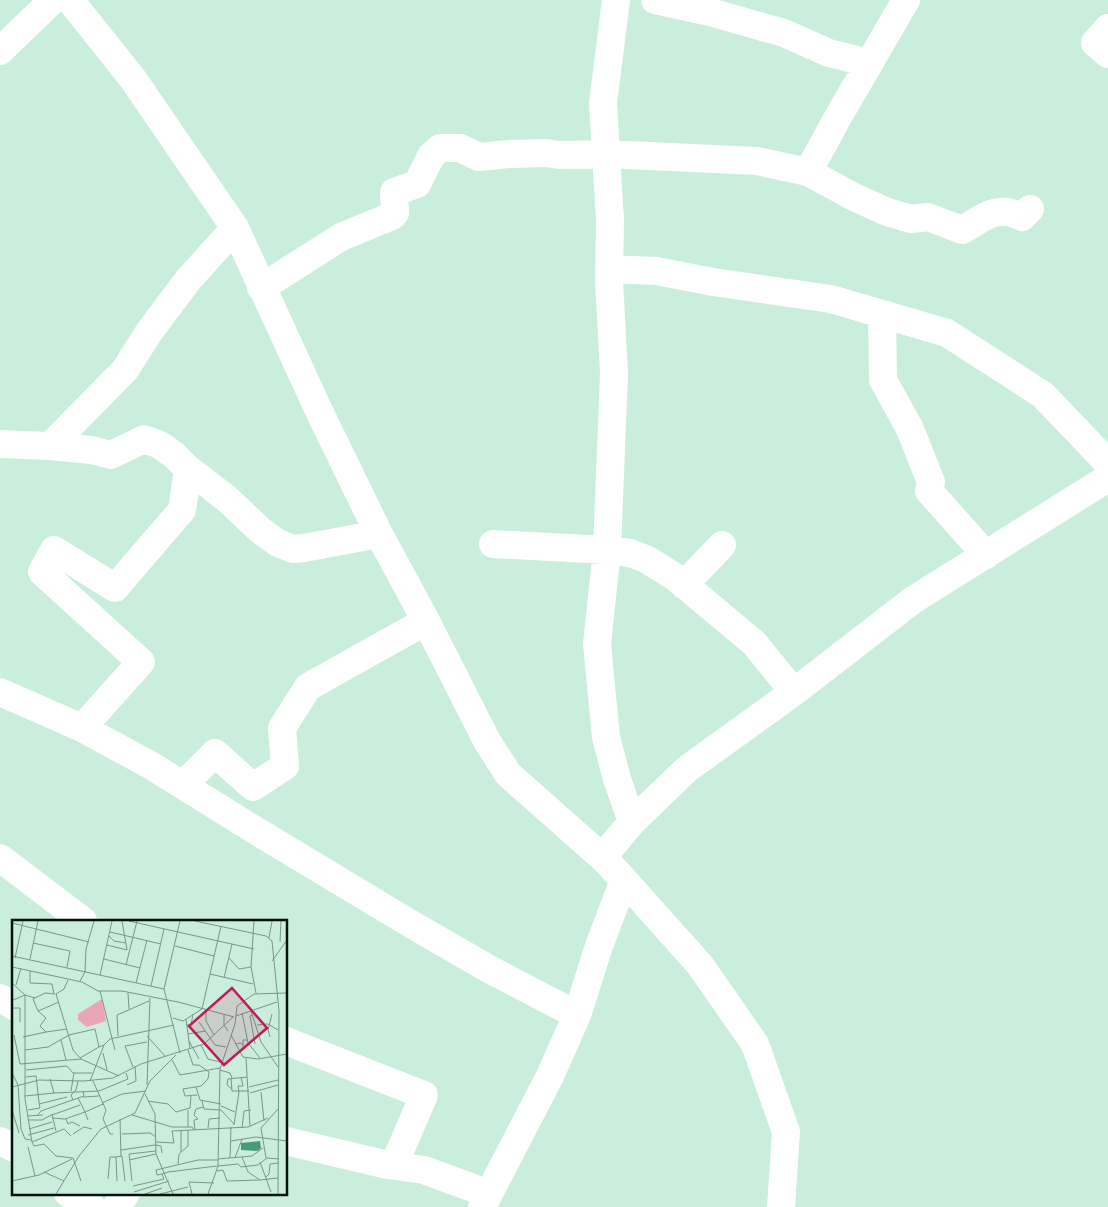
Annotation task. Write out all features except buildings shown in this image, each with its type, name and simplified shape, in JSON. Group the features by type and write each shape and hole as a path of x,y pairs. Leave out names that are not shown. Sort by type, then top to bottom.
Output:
{"street":[{"path":"0,51 53,0"},
{"path":"70,0 133,79 235,228 261,288 379,534 426,621 487,742 508,774 604,859 700,965 755,1044 786,1132 781,1207"},
{"path":"655,0 710,12 784,33 829,53 869,63"},
{"path":"808,172 906,0"},
{"path":"620,2 603,103 610,220 609,269 614,373 607,550 597,644 606,737 616,779 632,822"},
{"path":"1108,28 1095,43 1108,54"},
{"path":"261,288 341,237 392,216 395,213 394,192 417,184 431,156 440,148 460,148 479,157 546,153 559,155 606,154 757,162 808,172 852,196 887,212 911,219 928,217 962,230 979,222 986,215 1006,212 1022,217 1030,209"},
{"path":"50,446 125,370 149,332 188,280 235,228"},
{"path":"609,269 656,271 713,282 831,299 947,333 1043,395 1108,463"},
{"path":"882,314 883,380 910,429 931,482 929,491 986,555"},
{"path":"0,444 50,446 111,454 144,439 160,445 174,455 188,469 226,498 260,530 278,543 293,549 379,534"},
{"path":"82,728 140,662 42,572 54,550 115,588 182,510 188,469"},
{"path":"604,859 611,847 632,822 687,769 794,692 913,600 1108,478"},
{"path":"493,544 607,550 630,553 646,559 661,567 684,584 754,643 794,692"},
{"path":"684,584 722,545"},
{"path":"183,785 215,753 253,787 285,766 282,728 308,687 426,621"},
{"path":"0,692 82,728 152,766 263,835 489,969 577,1015"},
{"path":"0,858 82,920"},
{"path":"288,1142 317,1150 424,1170 486,1200 550,1076 577,1015 599,946 624,880"},
{"path":"0,998 12,1005"},
{"path":"288,1042 424,1095 394,1165"},
{"path":"0,1141 12,1147"},
{"path":"70,1194 92,1207"},
{"path":"116,1207 125,1194"}]}
